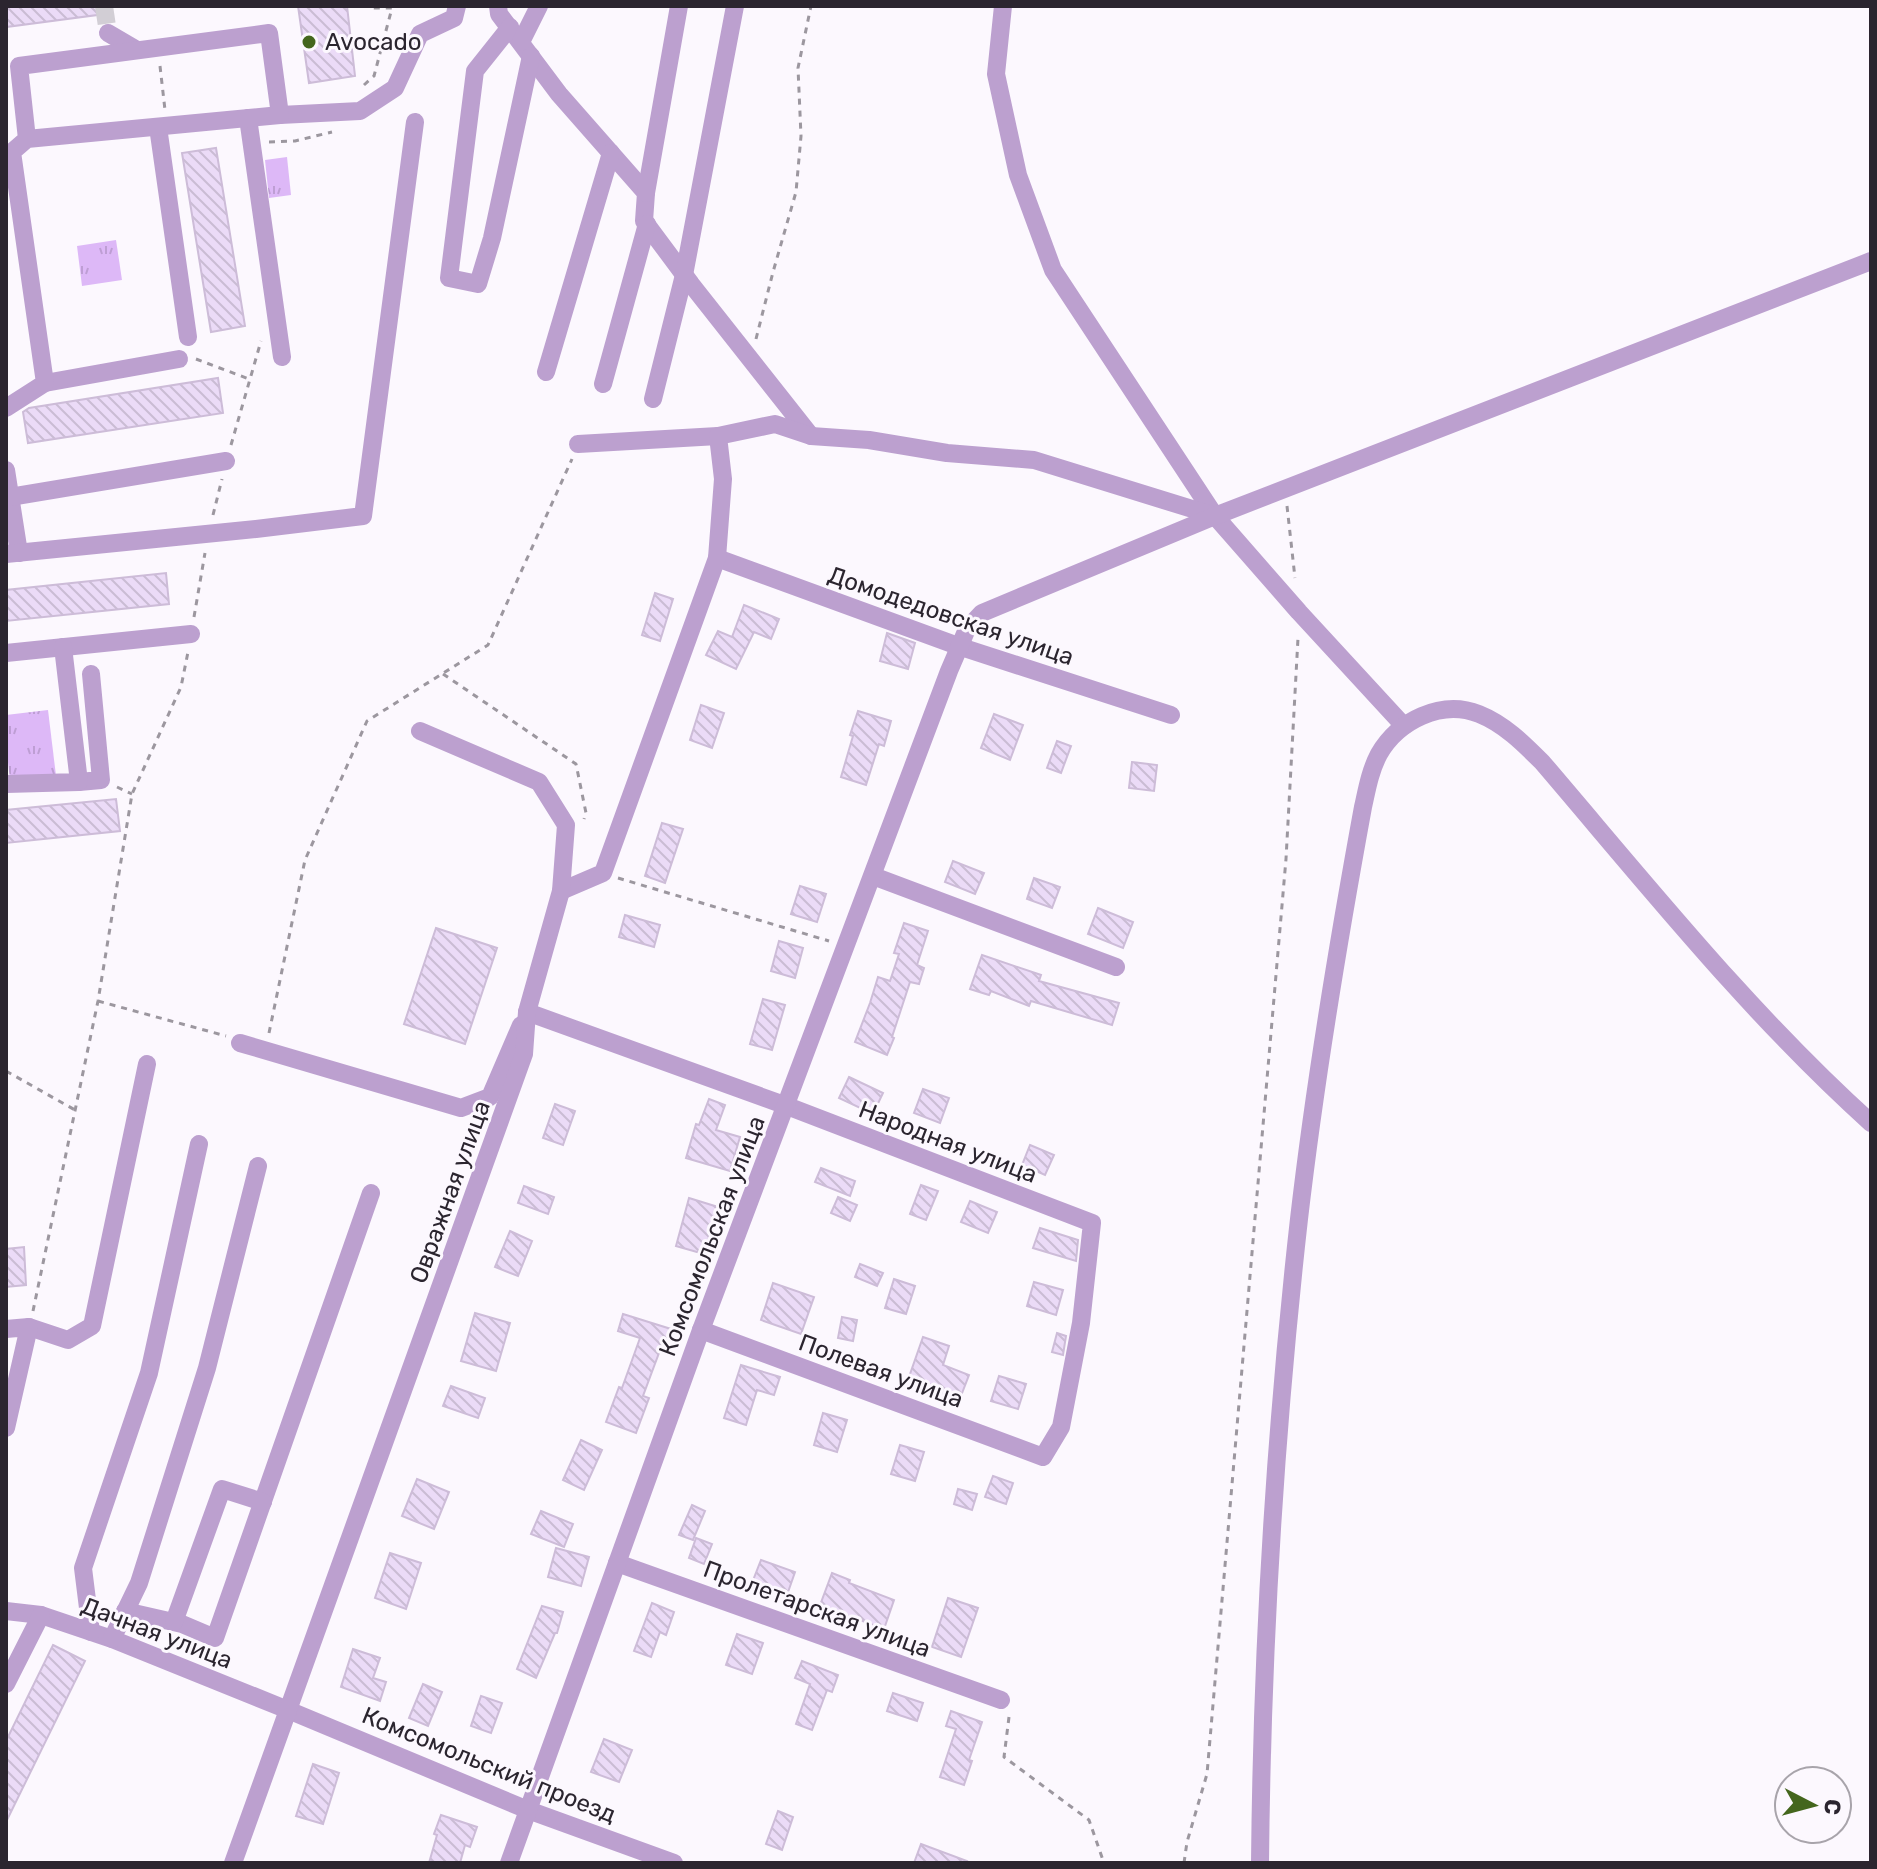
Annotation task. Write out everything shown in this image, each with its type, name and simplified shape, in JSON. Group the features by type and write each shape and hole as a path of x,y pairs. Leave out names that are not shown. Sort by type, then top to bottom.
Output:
{"street":[{"path":"45,383 12,152 27,139 280,115 358,101 395,88 420,34 454,18 457,6"},
{"path":"498,6 499,14 559,94 646,193"},
{"path":"520,42 475,71 449,278 478,284 492,238 520,42 539,6"},
{"path":"679,6 646,193 644,221 811,436"},
{"path":"653,399 684,275 735,6"},
{"path":"1003,6 996,74 1018,175 1053,270 1215,516 1404,726"},
{"path":"108,33 137,50"},
{"path":"27,139 19,66 269,33 280,115"},
{"path":"248,118 282,357"},
{"path":"6,470 12,554 363,516 415,122"},
{"path":"162,126 188,337"},
{"path":"546,372 611,153"},
{"path":"603,384 647,224"},
{"path":"962,638 982,613 1215,516 1871,261"},
{"path":"6,408 45,383 188,359"},
{"path":"578,444 718,436 775,424 811,436 1034,460 1215,516"},
{"path":"561,891 603,873 717,558 723,479 718,436"},
{"path":"10,497 226,461"},
{"name":"Домодедовская улица","path":"717,558 962,638 1171,715"},
{"path":"6,653 191,634"},
{"name":"Комсомольская улица","path":"509,1863 701,1330 962,638"},
{"path":"63,647 79,782"},
{"path":"6,784 101,780 91,674"},
{"path":"1260,1863 1264,1673 1273,1500 1300,1216 1325,1037 1363,807 1380,754 1395,734 1414,719 1435,711 1460,709 1494,721 1516,737 1542,762 1744,997 1801,1057 1871,1123"},
{"name":"Овражная улица","path":"233,1863 507,1106 524,1054 527,1012 561,891 566,825 539,782 420,731"},
{"path":"873,876 1116,967"},
{"path":"240,1043 461,1108 490,1097 527,1012"},
{"name":"Народная улица","path":"527,1012 787,1106 1092,1223 1081,1323 1061,1427 1043,1457"},
{"path":"6,1329 29,1327 68,1340 92,1326 147,1064"},
{"path":"91,1632 83,1568 149,1373 199,1144"},
{"path":"112,1639 139,1583 207,1368 258,1166"},
{"path":"125,1611 174,1622 215,1638 371,1193"},
{"path":"6,1428 29,1327"},
{"name":"Полевая улица","path":"701,1330 1043,1457"},
{"path":"174,1622 222,1489 263,1502"},
{"name":"Пролетарская улица","path":"617,1563 1001,1700"},
{"name":"Дачная улица","path":"6,1611 41,1615 112,1639 288,1710"},
{"path":"6,1684 41,1615"},
{"name":"Комсомольский проезд","path":"288,1710 528,1810 674,1863"}],"path":[{"path":"252,143 295,141 340,130 374,76 392,8 370,6"},
{"path":"751,359 796,192 801,136 798,68 811,6"},
{"path":"157,48 162,126"},
{"path":"251,369 257,353"},
{"path":"188,359 249,379"},
{"path":"1285,489 1296,581"},
{"path":"29,1327 98,1001 132,794 181,687 208,534"},
{"path":"1184,1863 1207,1774 1286,859 1299,612"},
{"path":"603,873 846,946"},
{"path":"98,1001 237,1039 240,1043"},
{"path":"6,1071 75,1110"},
{"path":"1001,1700 1010,1707 1004,1757 1089,1820 1104,1863"}],"green space":[{"path":"287,157 291,195 269,198 265,160"},
{"path":"116,240 122,280 82,286 77,246"},
{"path":"48,710 57,784 11,789 6,715"}],"building":[{"path":"6,6 97,6 97,15 6,27"},
{"path":"298,6 347,6 355,76 309,83"},
{"path":"216,148 245,326 211,332 182,153"},
{"path":"218,378 223,413 28,443 23,412 29,408"},
{"path":"166,573 169,604 6,621 6,590"},
{"path":"655,593 673,599 660,641 642,635"},
{"path":"744,605 779,619 771,639 754,632 736,669 706,655 718,631 732,637"},
{"path":"887,633 915,643 908,669 880,661"},
{"path":"701,705 724,713 712,748 690,740"},
{"path":"858,711 891,721 884,746 879,744 866,785 841,777"},
{"path":"994,714 1023,725 1010,760 981,748"},
{"path":"1057,741 1071,746 1061,773 1047,768"},
{"path":"1132,762 1157,765 1154,791 1129,788"},
{"path":"116,799 120,831 6,843 6,810"},
{"path":"662,823 683,829 665,883 645,876"},
{"path":"953,861 984,873 975,894 945,882"},
{"path":"1034,878 1060,887 1052,908 1027,899"},
{"path":"800,886 826,894 817,922 791,914"},
{"path":"1098,908 1133,922 1123,948 1088,934"},
{"path":"625,915 660,925 654,947 619,937"},
{"path":"904,923 928,931 917,965 924,968 919,984 910,982 887,1055 855,1042 878,977 890,981 899,954 894,953"},
{"path":"436,928 497,948 465,1044 404,1024"},
{"path":"779,941 803,948 795,978 771,971"},
{"path":"982,955 1041,975 1039,981 1119,1003 1112,1025 1031,1001 1029,1006 991,991 989,995 970,989"},
{"path":"763,999 785,1005 772,1050 750,1044"},
{"path":"849,1077 883,1093 873,1114 839,1098"},
{"path":"923,1089 949,1098 940,1123 914,1113"},
{"path":"709,1099 725,1105 716,1130 740,1137 730,1171 686,1158 696,1124 699,1125"},
{"path":"555,1104 575,1111 563,1145 543,1138"},
{"path":"1030,1145 1054,1155 1045,1175 1022,1165"},
{"path":"821,1168 855,1181 850,1196 815,1182"},
{"path":"921,1185 938,1191 926,1220 910,1214"},
{"path":"524,1186 554,1197 548,1214 518,1203"},
{"path":"838,1197 857,1205 850,1221 831,1213"},
{"path":"689,1198 718,1207 704,1254 676,1246"},
{"path":"970,1201 997,1212 988,1233 961,1222"},
{"path":"1040,1228 1078,1240 1076,1261 1033,1248"},
{"path":"510,1231 532,1241 518,1276 495,1267"},
{"path":"24,1247 26,1285 6,1287 6,1249"},
{"path":"860,1264 883,1273 877,1286 855,1277"},
{"path":"894,1279 915,1286 906,1314 885,1308"},
{"path":"1034,1282 1063,1290 1056,1315 1027,1306"},
{"path":"773,1283 814,1297 801,1334 761,1320"},
{"path":"475,1313 510,1323 496,1371 461,1361"},
{"path":"623,1314 671,1329 643,1396 649,1398 636,1433 606,1422 640,1338 618,1331"},
{"path":"842,1317 857,1320 853,1341 838,1338"},
{"path":"1057,1333 1066,1336 1063,1355 1052,1352"},
{"path":"923,1337 949,1346 943,1365 969,1375 959,1401 942,1394 943,1389 909,1377"},
{"path":"741,1365 780,1377 774,1395 757,1390 746,1425 724,1418"},
{"path":"999,1376 1026,1384 1018,1409 991,1401"},
{"path":"451,1386 485,1398 478,1418 443,1406"},
{"path":"823,1413 847,1420 837,1452 814,1445"},
{"path":"581,1440 602,1450 584,1490 563,1480"},
{"path":"900,1445 924,1452 915,1481 891,1474"},
{"path":"993,1476 1013,1483 1006,1504 985,1497"},
{"path":"417,1479 449,1492 434,1529 402,1516"},
{"path":"958,1489 977,1494 972,1510 954,1504"},
{"path":"692,1505 705,1511 693,1540 679,1535"},
{"path":"541,1511 573,1524 564,1547 531,1534"},
{"path":"696,1538 712,1544 704,1564 689,1558"},
{"path":"556,1548 589,1557 581,1586 548,1577"},
{"path":"390,1553 421,1563 406,1609 375,1598"},
{"path":"761,1560 795,1572 787,1595 752,1583"},
{"path":"832,1573 894,1600 884,1629 819,1608"},
{"path":"948,1598 978,1608 961,1657 932,1647"},
{"path":"652,1603 674,1612 666,1635 660,1632 651,1657 634,1651"},
{"path":"542,1606 563,1612 536,1678 517,1669"},
{"path":"737,1634 763,1643 752,1674 726,1665"},
{"path":"53,1645 85,1661 6,1822 6,1741"},
{"path":"353,1649 380,1658 373,1678 386,1682 380,1701 341,1687"},
{"path":"802,1661 838,1675 832,1692 827,1690 812,1730 796,1724 810,1684 795,1678"},
{"path":"423,1684 442,1692 428,1726 409,1718"},
{"path":"893,1693 923,1703 917,1721 887,1711"},
{"path":"481,1696 502,1703 491,1733 471,1726"},
{"path":"951,1711 982,1722 964,1785 940,1777 956,1729 946,1726"},
{"path":"604,1739 632,1750 619,1782 591,1772"},
{"path":"313,1764 339,1773 323,1824 296,1816"},
{"path":"778,1811 793,1817 782,1850 766,1844"},
{"path":"441,1815 477,1827 470,1847 465,1845 460,1863 429,1863"},
{"path":"921,1844 967,1861 914,1863"}],"tunnel":[{"path":"104,6 108,33"}],"place":[{"name":"Avocado","path":"309,42"}]}
